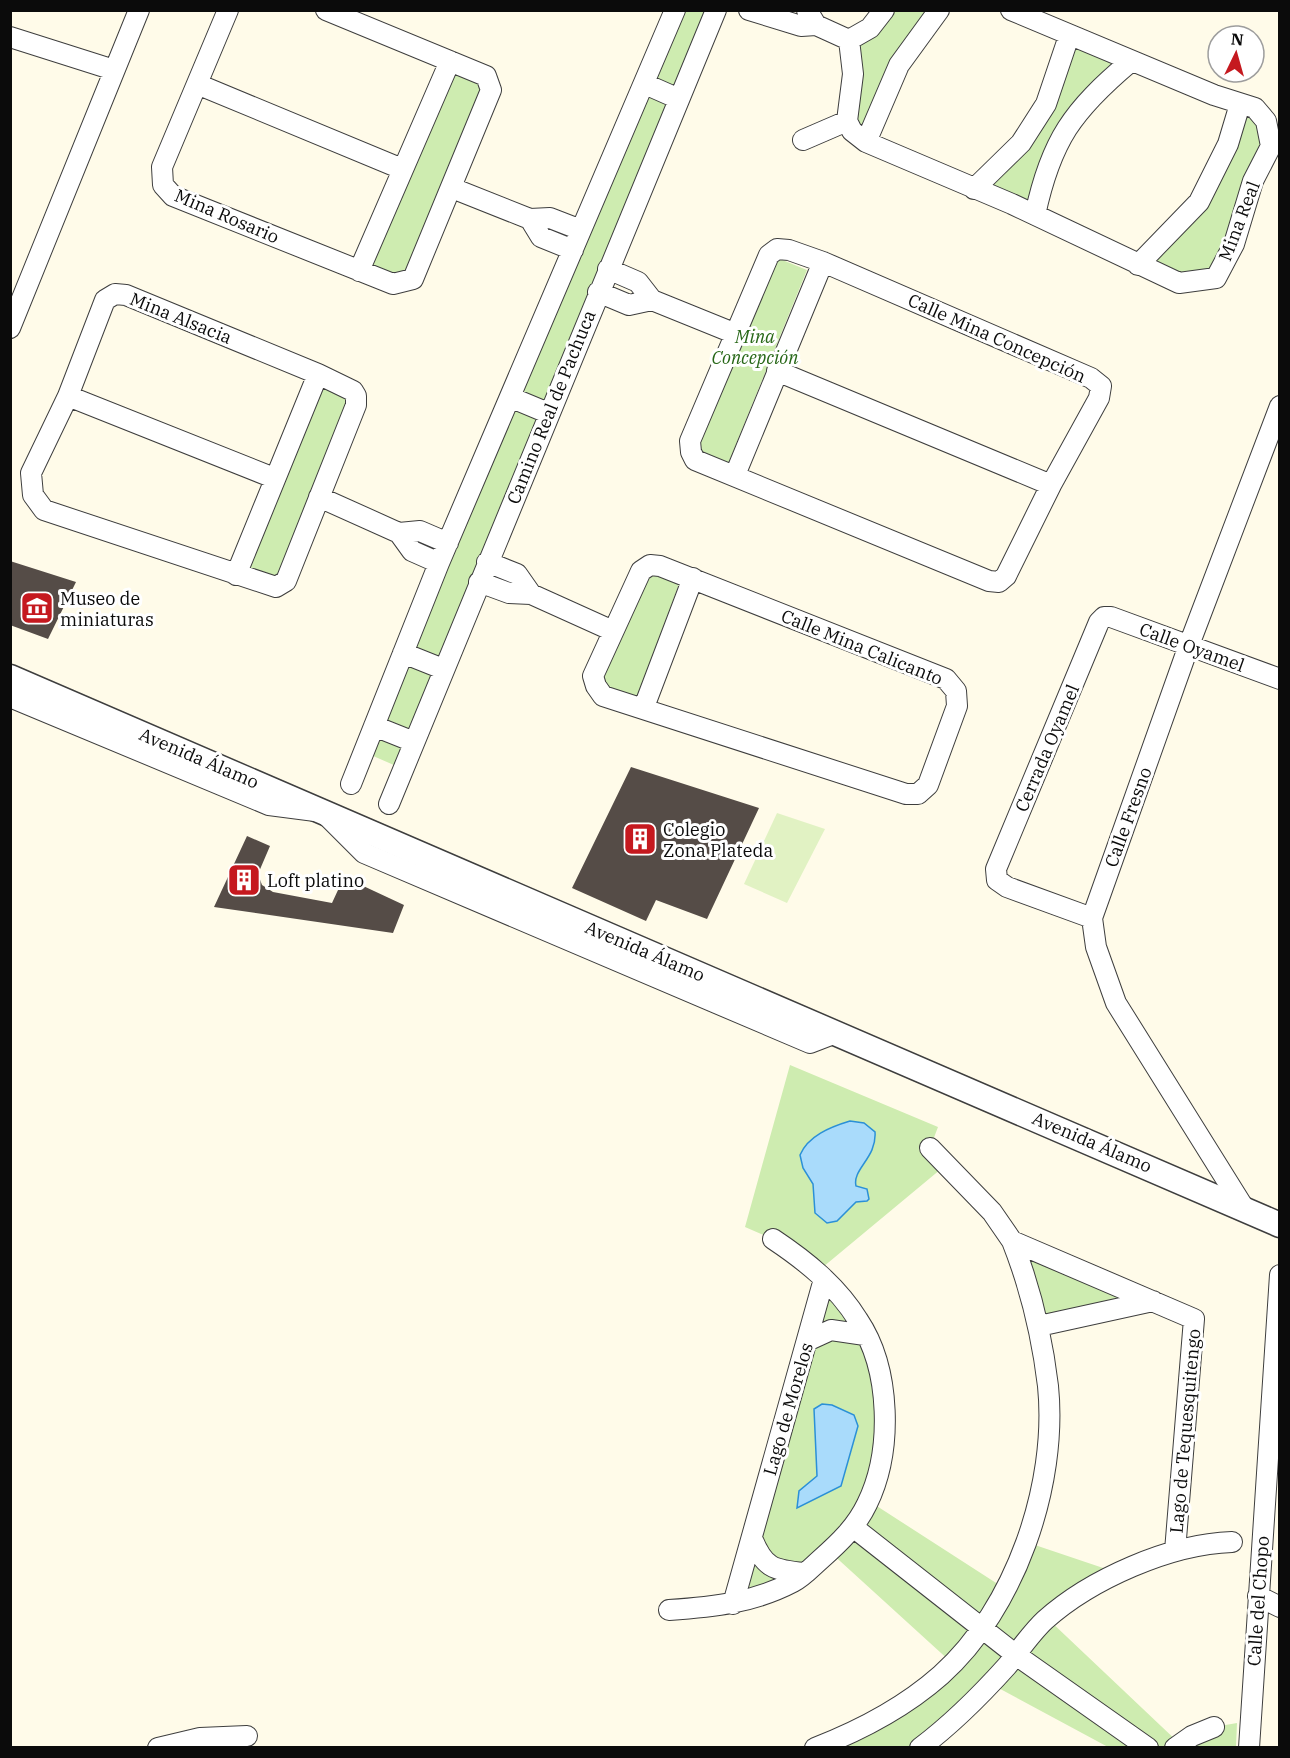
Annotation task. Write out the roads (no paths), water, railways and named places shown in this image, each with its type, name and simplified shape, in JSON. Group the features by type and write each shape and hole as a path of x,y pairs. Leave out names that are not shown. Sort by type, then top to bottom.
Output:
{"street":[{"path":"10,328 139,10"},
{"name":"Mina Rosario","path":"228,10 162,167 164,185 173,196 393,284 413,279 491,90 486,76 326,10"},
{"path":"351,784 439,563 512,398 675,10"},
{"name":"Camino Real de Pachuca","path":"389,804 548,413 716,10"},
{"path":"749,10 801,26 812,18 849,40"},
{"path":"849,40 870,28 884,10"},
{"path":"866,142 899,64 939,10"},
{"name":"Mina Real","path":"847,121 852,131 866,142 1035,215 1179,283 1216,278 1234,244 1253,181 1271,146 1273,118 1255,108 1131,62 1011,10"},
{"path":"974,189 1021,143 1046,104 1069,36"},
{"path":"10,37 114,70"},
{"path":"803,140 847,121 853,74 849,40"},
{"path":"359,271 450,61"},
{"path":"1035,215 1043,175 1065,130 1092,94 1131,62"},
{"path":"197,84 402,169"},
{"path":"645,84 679,99"},
{"path":"1138,265 1199,202 1228,144 1240,104"},
{"path":"452,188 530,219 550,218 581,230"},
{"path":"530,219 541,237 573,250"},
{"name":"Calle Mina Concepción","path":"777,249 789,250 823,262 1092,378 1101,386 1100,398 1051,485 1006,576 999,582 988,581 695,460 691,453 690,441 768,255 777,249"},
{"path":"735,475 823,262"},
{"path":"608,270 638,282 652,300 736,334"},
{"path":"598,292 629,305 652,300"},
{"name":"Mina Alsacia","path":"115,294 126,295 318,374 352,391 356,396 356,405 286,581 276,587 44,510 33,495 31,473 68,396 105,300 115,294"},
{"path":"777,371 1051,485"},
{"path":"236,575 318,374"},
{"path":"68,396 274,478"},
{"path":"512,398 548,413"},
{"name":"Calle Fresno","path":"1245,1208 1116,1004 1096,946 1092,918 1189,645 1280,406"},
{"path":"319,497 399,533 420,531 448,543"},
{"path":"399,533 412,551 439,563"},
{"path":"487,562 517,574 531,594"},
{"name":"Calle Mina Calicanto","path":"650,566 660,566 693,578 946,679 956,690 957,706 928,785 918,794 906,794 644,707 603,696 593,676 641,571 650,566"},
{"path":"644,707 693,578"},
{"path":"479,582 509,593 531,594 613,631"},
{"name":"Calle Oyamel","path":"1104,617 1111,617 1280,679"},
{"name":"Cerrada Oyamel","path":"1092,918 1007,887 997,880 996,869 1104,617"},
{"path":"403,652 444,669"},
{"name":"Avenida Álamo","path":"10,677 1280,1225"},
{"path":"10,697 269,805 323,812"},
{"path":"374,726 414,742"},
{"path":"815,1748 865,1726 941,1675 982,1629 1000,1604 1017,1568 1035,1513 1047,1448 1048,1389 1039,1326 1028,1281 1012,1241 992,1212 930,1148"},
{"path":"669,1610 733,1604 765,1595 795,1581 847,1535 867,1505 879,1473 885,1394 859,1321 804,1259 773,1239"},
{"name":"Lago de Tequesquitengo","path":"1012,1241 1194,1319 1175,1551"},
{"name":"Calle del Chopo","path":"1249,1748 1278,1334 1280,1275"},
{"name":"Lago de Morelos","path":"733,1604 824,1279"},
{"path":"1039,1326 1153,1301"},
{"path":"807,1341 831,1329 865,1335"},
{"path":"853,1527 1016,1655 1148,1748"},
{"path":"752,1538 759,1558 770,1567 804,1573"},
{"name":"Lago de Tequesquitengo","path":"920,1748 980,1696 1044,1621 1084,1591 1175,1551 1208,1543 1232,1542"},
{"path":"1258,1596 1280,1607"},
{"path":"1176,1748 1192,1736 1214,1728"},
{"path":"158,1748 200,1738 247,1736"}],"water":[{"path":"850,1121 864,1123 875,1132 872,1149 856,1180 856,1186 867,1189 869,1199 856,1202 837,1221 827,1223 815,1213 813,1184 803,1168 800,1155 814,1137"},
{"path":"822,1404 832,1405 854,1415 858,1426 841,1486 797,1508 799,1491 817,1476 814,1409"}],"place":[{"name":"Museo de miniaturas","path":"37,608"},
{"name":"Colegio Zona Plateda","path":"640,839"},
{"name":"Loft platino","path":"244,880"}],"park label":[{"name":"Mina Concepción","path":"755,346"}]}
